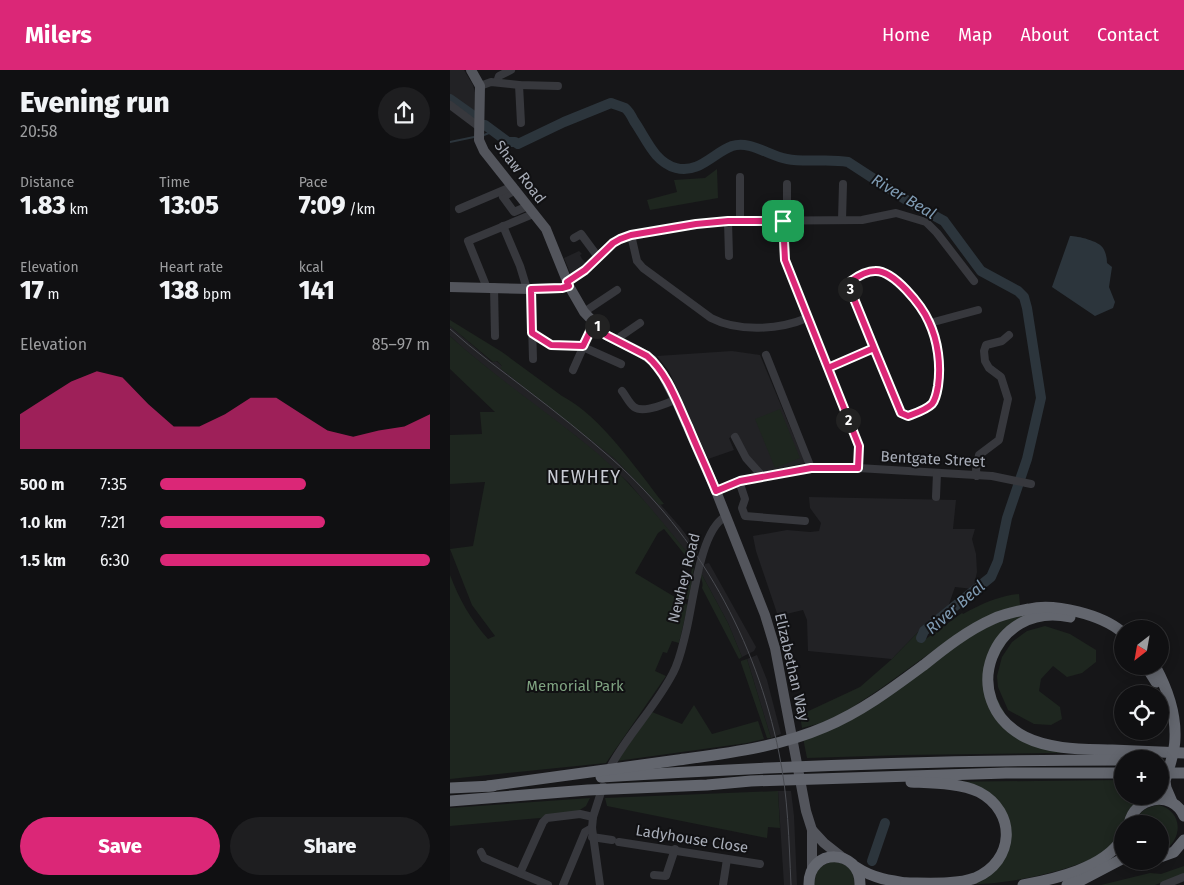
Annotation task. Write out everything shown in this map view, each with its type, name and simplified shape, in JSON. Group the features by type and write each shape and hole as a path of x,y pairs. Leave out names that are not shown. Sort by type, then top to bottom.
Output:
{"highway":[{"path":"624,771 749,748 800,737 824,728 864,706 952,644 995,618 1032,608 1055,608 1094,617 1114,628"},
{"path":"1114,635 1088,621 1062,616 1025,620 1008,633 998,644 990,662 988,677 990,695 999,714 1009,726 1024,736 1056,746 1114,754"},
{"path":"1153,675 1163,699 1168,723 1169,744 1167,750"},
{"path":"1160,675 1165,686 1173,715 1176,738 1166,788 1172,802 1184,814"},
{"path":"1169,753 1184,753"},
{"path":"450,788 488,786 624,771 999,761 1114,755"},
{"path":"1169,760 1184,760"},
{"path":"450,801 588,790 707,785 751,781 1006,773 1114,773"},
{"path":"1169,774 1184,773"},
{"path":"849,777 963,787 977,791 999,808 1004,818 1006,841 998,861 989,869 975,878 962,881 906,883"},
{"path":"1131,815 1139,805"},
{"path":"1169,854 1174,852 1184,840"},
{"path":"1023,885 1071,873 1095,863 1114,849"},
{"path":"809,885 809,876 812,870 828,857 843,858 866,874 879,879 919,885"},
{"path":"1067,885 1082,880 1114,863"},
{"path":"854,866 860,877 860,885"}],"main road":[{"path":"471,70 480,86"},
{"name":"Shaw Road","path":"480,86 479,140 484,151 546,228 568,284"},
{"path":"450,288 562,288 568,284 584,312 606,335 652,360 663,376 676,400 716,491 725,517"},
{"name":"Elizabethan Way","path":"725,517 765,615 775,648 806,812 812,830 812,870"},
{"name":"Elizabethan Way","path":"812,830 824,843 843,858"}],"street":[{"path":"497,82 498,76 510,70"},
{"path":"480,86 485,83 497,82 519,86 558,86"},
{"path":"519,86 521,123"},
{"path":"450,105 478,126"},
{"path":"740,178 740,221"},
{"path":"787,184 785,260 859,446 858,468"},
{"path":"842,220 843,184"},
{"path":"459,209 514,188"},
{"path":"495,336 491,288 468,241 503,226 530,210"},
{"path":"568,284 617,240 631,235 696,224 728,221 862,220 896,213 926,222 974,282"},
{"path":"728,221 729,256"},
{"path":"503,226 529,289 533,360"},
{"path":"574,238 581,234 598,257"},
{"path":"631,235 638,261 643,268 697,308 721,323 740,327 784,326 807,318"},
{"path":"876,270 890,276 904,288 922,309 930,324 938,353 937,392 932,403 925,409 908,416 901,413 850,289 851,281 858,275 876,270"},
{"path":"584,312 617,290"},
{"path":"930,324 978,310"},
{"path":"573,370 594,323"},
{"path":"617,341 620,336 640,323"},
{"path":"532,333 551,345 583,346 621,364"},
{"path":"977,476 976,470 979,455 998,440 1008,399 1001,377 989,368 985,361 984,351 986,345 1002,341 1009,335"},
{"path":"828,368 874,348"},
{"path":"766,355 811,468"},
{"path":"622,391 632,406 638,409 647,409 676,400"},
{"path":"735,438 746,458 763,477"},
{"name":"Bentgate Street","path":"716,491 740,481 811,468 858,468 937,473 1016,480 1031,484"},
{"path":"936,497 937,473"},
{"path":"740,481 744,499 742,508 745,516 805,521"},
{"name":"Newhey Road","path":"600,885 592,828 606,777 616,757 675,669 685,636 702,556 711,530 717,522 725,517"},
{"path":"520,873 543,822 547,818 580,814 594,817"},
{"path":"563,885 585,832 592,828"},
{"name":"Ladyhouse Close","path":"592,837 760,864"},
{"path":"654,875 666,876 674,849"},
{"path":"481,852 484,858 548,885"},
{"path":"723,885 727,859"},
{"path":"1164,885 1184,877"}],"shaded area":[{"path":"450,70 464,70 473,85 476,96 475,115 450,98"},
{"path":"1070,236 1093,241 1103,248 1107,263 1112,267 1109,287 1115,302 1113,308 1095,316 1052,287"},
{"path":"579,251 586,263 571,275 564,258"},
{"path":"450,326 492,362 496,361 615,459 681,528 698,551 695,562 629,483 578,438 514,390 464,349 450,336"},
{"path":"732,351 760,355 805,463 763,472 748,457 737,435 729,438 734,450 708,459 669,371 657,356"},
{"path":"809,497 956,500 953,529 975,529 972,539 976,554 977,572 973,589 955,587 948,607 920,630 892,659 808,651 807,620 803,610 778,616 756,551 753,536 787,530 819,531 821,523 810,508"},
{"path":"709,563 756,647 754,651 742,657 728,623 701,573 705,564"},
{"path":"757,655 767,680 781,734 771,738 747,659"},
{"path":"778,791 791,791 797,885 784,885"}],"green space":[{"path":"717,169 718,198 650,210 647,200 677,192 674,180 705,178"},
{"path":"450,320 502,352 591,417 618,445 664,504 659,505 615,459 500,368 502,366 497,361 493,362 450,326"},
{"name":"Memorial Park","path":"450,336 485,366 578,437 610,464 648,505 695,562 689,599 685,599 693,565 664,529 658,533 635,573 688,605 679,643 672,641 667,653 663,652 655,671 666,676 606,763 450,779 450,575 461,601 476,624 488,639 495,636 472,605 450,549 473,546 485,482 450,484 450,435 482,434 480,412 495,412 450,369"},
{"path":"780,409 800,458 775,468 755,419"},
{"path":"701,573 728,623 742,657 739,659 702,588"},
{"path":"1019,594 1020,605 951,638 845,712 821,723 802,728 800,715 860,687 892,659 920,630 919,637 923,641 962,613 997,599"},
{"path":"1025,614 1026,617 1018,622 986,678 1016,734 1114,752 807,758 803,738 978,632 998,622"},
{"path":"1045,626 1070,634 1096,650 1096,662 1082,673 1067,677 1053,666 1041,679 1039,691 1060,707 1062,719 1051,725 1034,724 1008,710 998,687 997,676 1002,657 1012,642 1027,631"},
{"path":"747,659 771,738 767,738 741,663 741,661"},
{"path":"694,705 712,734 758,721 764,739 617,761 652,712 682,724"},
{"path":"1114,780 1114,805 1133,805 1126,815 1114,815 1114,845 1085,862 1046,874 1005,882 972,884 1005,854 998,803 936,782"},
{"path":"778,791 780,828 768,827 767,838 607,806 605,798"},
{"path":"590,798 586,806 578,811 540,818 450,826 450,808"},
{"path":"1158,805 1167,808 1173,813 1178,827 1177,834 1169,847 1169,815 1139,815 1149,807"},
{"path":"832,861 846,865 849,868 853,874 855,885 814,885 818,870 823,865"},
{"path":"1184,866 1184,874 1155,885 1101,885 1150,873 1161,874"}],"waterway":[{"name":"River Beal","path":"450,99 474,116"},
{"name":"River Beal","path":"485,125 508,142 518,144 564,122 611,103 626,109 656,155 668,165 676,168 684,169 699,166 725,149 739,145 753,147 787,159 848,162 911,203 944,221 981,271 1018,291 1024,297 1041,398 1027,459 1007,518 998,561 991,577 924,631 921,638"},
{"path":"484,135 494,131"},
{"path":"450,142 474,137"},
{"name":"River Beal","path":"872,861 885,823"}],"tram line":[{"path":"450,329 478,353 581,432 643,489 672,522 697,556 720,593 739,631 769,711 779,753 784,786 788,819 791,885"}],"district":[{"name":"NEWHEY","path":"584,477"}],"route":[{"path":"783,221 728,221 696,224 631,235 613,243 585,270 567,282 569,286 531,289 532,333 551,345 583,346 594,323 606,335 652,360 676,400 716,491 740,481 811,468 858,468 859,446 828,368 874,348 901,413 908,416 925,409 932,403 937,392 938,353 930,324 922,309 904,288 890,276 876,270 858,275 851,281 850,289 874,348 828,368 785,260 783,221"}]}
